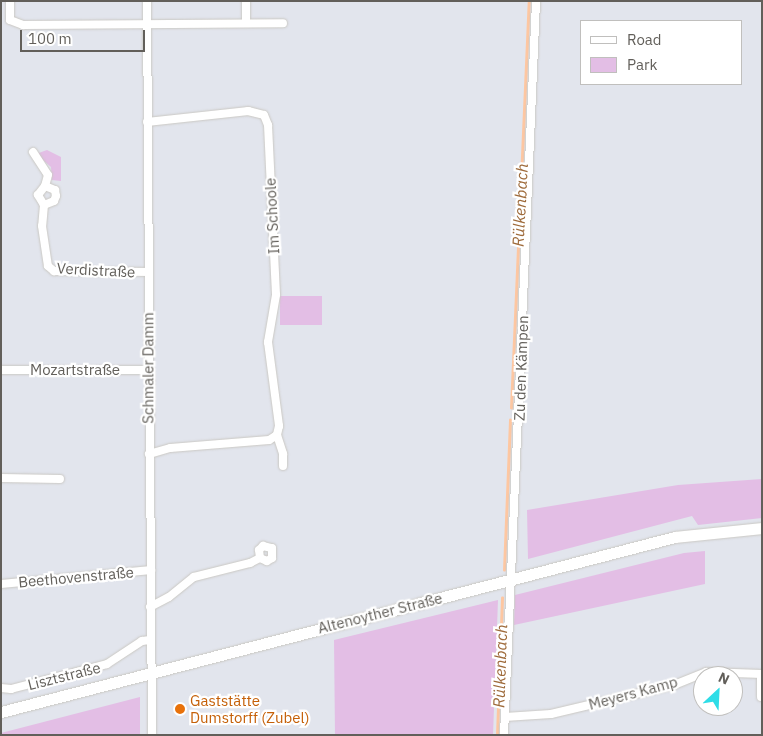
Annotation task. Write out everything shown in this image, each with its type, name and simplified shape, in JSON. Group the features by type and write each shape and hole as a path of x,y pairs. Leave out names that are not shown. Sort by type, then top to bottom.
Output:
{"main road":[{"name":"Altenoyther Straße","path":"1,712 684,535 762,528"}],"street":[{"path":"10,1 10,20 16,25 283,23"},
{"name":"Schmaler Damm","path":"147,1 147,272 152,735"},
{"path":"246,1 246,23"},
{"name":"Zu den Kämpen","path":"504,735 536,1"},
{"name":"Im Schoole","path":"147,122 248,111 264,115 268,125 276,295 268,342 279,412 277,435 283,454 283,466"},
{"name":"Verdistraße","path":"33,152 48,175 46,186 38,195 44,205 42,226 48,266 54,271 147,272"},
{"name":"Verdistraße","path":"44,205 54,201 56,196 55,190 46,186"},
{"name":"Mozartstraße","path":"1,370 148,370"},
{"path":"149,454 170,448 269,440 277,435"},
{"path":"1,478 60,478"},
{"path":"150,607 169,598 194,577 260,558"},
{"name":"Beethovenstraße","path":"1,584 151,570"},
{"name":"Lisztstraße","path":"1,688 10,689 108,664 142,641 150,640"},
{"name":"Meyers Kamp","path":"505,717 551,714 674,684 706,672 761,674 761,697"}],"green space":[{"path":"47,150 61,157 61,181 52,180 51,167 36,154"},
{"path":"280,296 322,296 322,325 280,325"},
{"path":"762,479 762,518 698,525 692,516 528,559 527,510 678,485"},
{"path":"705,551 705,584 514,625 515,595 684,553"},
{"path":"498,600 493,735 335,735 334,640"},
{"path":"140,697 140,735 1,735 1,733"}],"waterway":[{"name":"Rülkenbach","path":"511,408 529,1"},
{"name":"Rülkenbach","path":"504,570 510,420"},
{"name":"Rülkenbach","path":"497,735 502,598"}],"place":[{"name":"Gaststätte Dumstorff (Zubel)","path":"180,709"}]}
